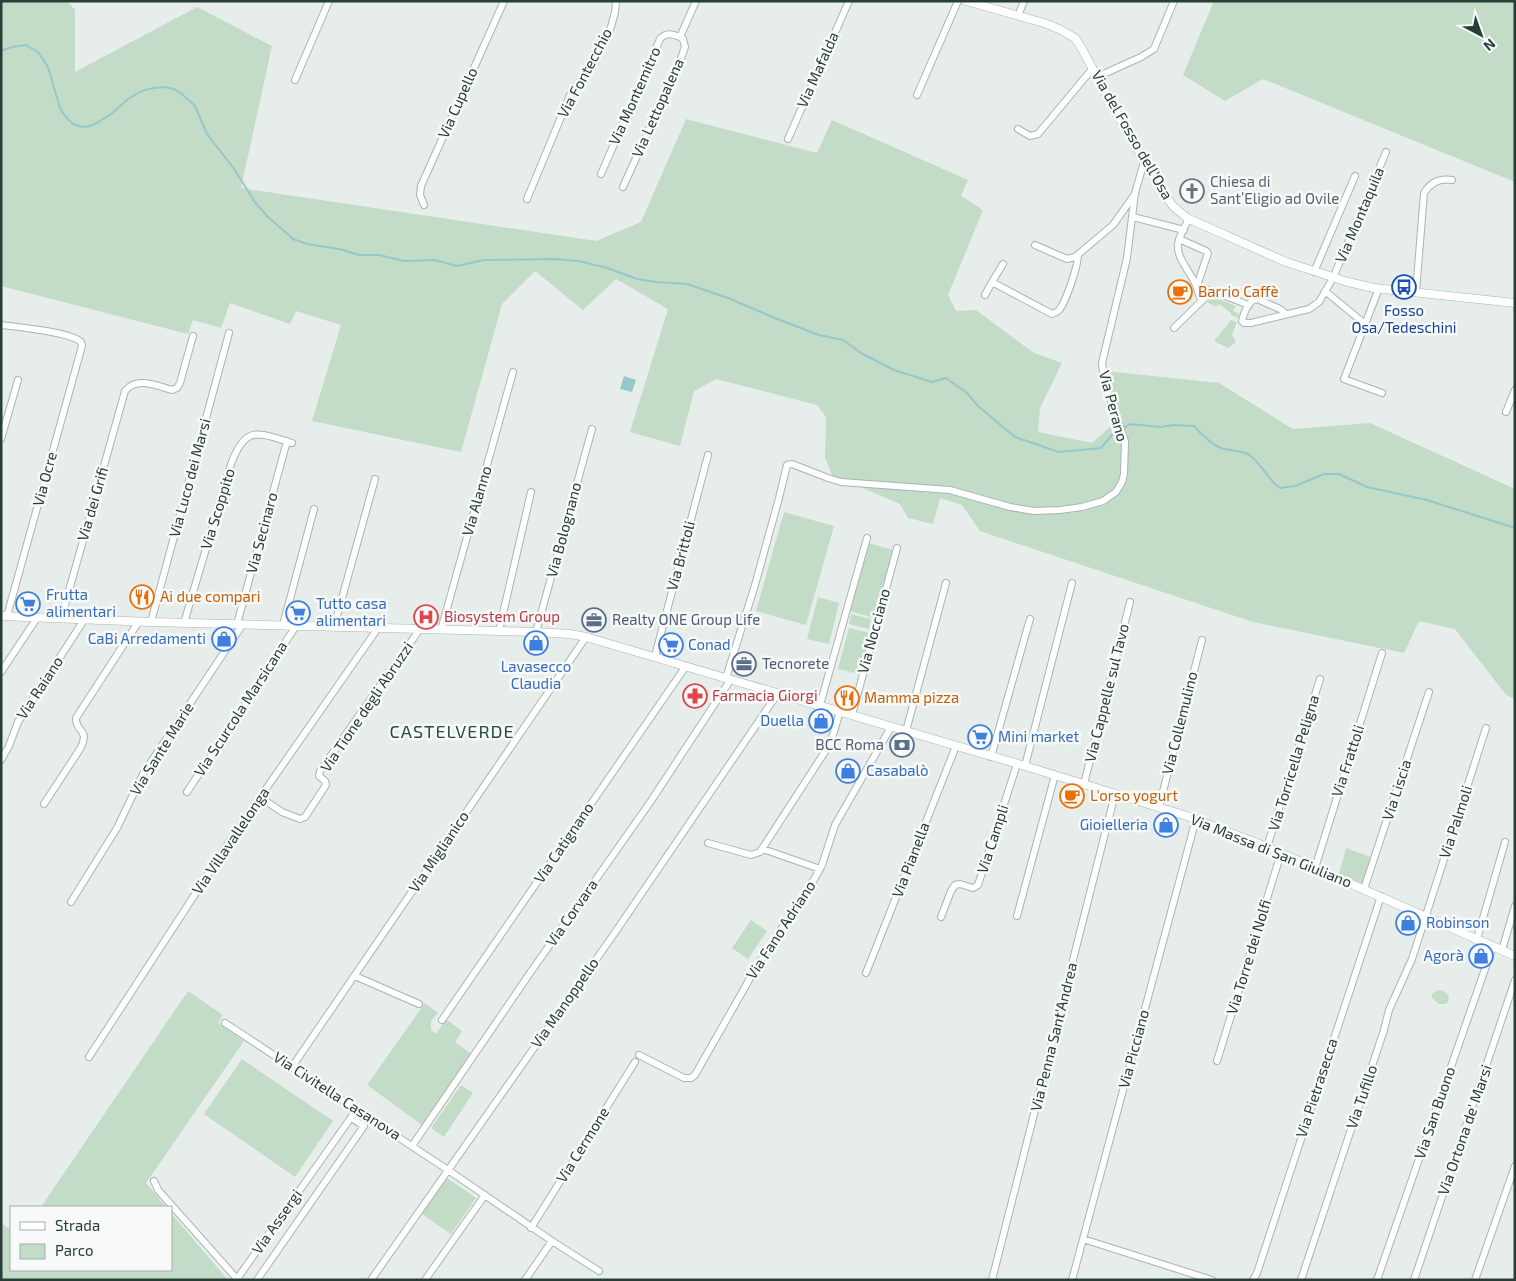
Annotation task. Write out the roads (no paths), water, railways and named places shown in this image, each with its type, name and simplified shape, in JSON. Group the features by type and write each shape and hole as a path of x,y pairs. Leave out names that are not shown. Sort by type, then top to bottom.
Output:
{"street":[{"path":"295,80 329,1"},
{"name":"Via Cupello","path":"424,205 420,196 420,188 504,1"},
{"name":"Via Fontecchio","path":"528,198 571,93 595,62 611,27 616,12 616,1"},
{"name":"Via Lettopalena","path":"623,187 680,61 685,45 680,37 696,1"},
{"name":"Via Mafalda","path":"788,140 849,1"},
{"path":"917,95 958,1"},
{"name":"Via del Fosso dell'Osa","path":"966,1 1050,25 1068,33 1080,44 1144,162 1171,204 1189,219 1286,262 1333,278 1379,288 1515,304"},
{"path":"1018,16 1024,1"},
{"path":"1097,77 1154,49 1174,1"},
{"name":"Via Montemitro","path":"600,174 660,39 667,34 680,37"},
{"path":"1018,129 1030,136 1038,134 1093,68"},
{"name":"Via Montaquila","path":"1333,278 1386,152"},
{"name":"Via Perano","path":"786,466 792,464 841,482 947,490 1026,510 1049,511 1082,507 1100,502 1119,489 1123,480 1125,466 1125,441 1104,382 1102,363 1127,258 1135,193 1144,162"},
{"path":"1314,272 1355,176"},
{"path":"1416,292 1424,193 1433,183 1443,179 1452,180"},
{"path":"1035,246 1067,259 1078,255 1111,227 1135,193"},
{"path":"1133,216 1184,230"},
{"path":"1189,219 1177,246 1179,254 1197,286 1198,295 1202,301"},
{"path":"1179,240 1208,253 1197,286"},
{"path":"992,282 1049,313 1054,313 1062,305 1077,268 1078,255"},
{"path":"985,295 1003,264"},
{"path":"1286,314 1257,299 1252,300 1242,319 1246,324 1286,314 1312,307 1319,302 1333,278"},
{"path":"1197,286 1249,305"},
{"path":"1379,288 1344,378 1382,394"},
{"path":"1326,291 1365,324"},
{"path":"1174,328 1212,292"},
{"name":"Via Ocre","path":"1,325 76,338 81,342 82,348 4,616"},
{"name":"Via Luco dei Marsi","path":"151,622 229,333"},
{"name":"Via dei Grifi","path":"61,619 126,389 138,382 172,390 177,388 194,336"},
{"name":"Via Alanno","path":"441,630 513,372"},
{"path":"1,439 18,380"},
{"path":"1506,412 1515,390"},
{"name":"Via Bolognano","path":"536,632 592,428"},
{"name":"Via Scoppito","path":"184,623 231,464 239,445 245,439 258,434 290,442"},
{"name":"Via Secinaro","path":"240,624 290,442"},
{"name":"Via Brittoli","path":"655,656 708,455"},
{"name":"Via Corvara","path":"412,1146 651,801 728,678 779,498 786,466"},
{"path":"334,627 376,479"},
{"path":"499,631 532,492"},
{"path":"283,626 314,509"},
{"path":"820,705 867,538"},
{"name":"Via Nocciano","path":"852,715 897,548"},
{"path":"906,731 946,583"},
{"path":"1021,765 1072,584"},
{"name":"Via Cappelle sul Tavo","path":"1084,784 1130,602"},
{"name":"Via Massa di San Giuliano","path":"4,616 138,622 536,632 586,637 1055,775 1196,819 1268,847 1515,956"},
{"path":"1,672 37,618"},
{"path":"991,756 1030,619"},
{"name":"Via Raiano","path":"1,760 9,746 18,722 84,620"},
{"path":"44,804 83,743 84,736 76,723 76,718 138,622"},
{"name":"Via Sante Marie","path":"71,902 117,828 143,774 240,624"},
{"name":"Via Scurcola Marsicana","path":"187,792 296,626"},
{"name":"Via Villavallelonga","path":"89,1057 231,839 378,628"},
{"name":"Via Tione degli Abruzzi","path":"260,797 286,814 299,819 305,817 326,786 326,781 319,776 320,771 420,629"},
{"name":"Via Miglianico","path":"292,1066 586,637"},
{"name":"Via Collemulino","path":"1159,807 1202,640"},
{"name":"Via Frattoli","path":"1315,868 1382,653"},
{"name":"Via Catignano","path":"442,1020 686,666"},
{"name":"Via Torricella Peligna","path":"1268,847 1320,679"},
{"name":"Via Liscia","path":"1364,889 1429,692"},
{"name":"Via Manoppello","path":"371,1280 624,919 778,693"},
{"path":"708,843 751,855 758,854 763,849 828,746 840,711"},
{"name":"Via Fano Adriano","path":"639,1055 684,1078 693,1077 756,966 813,882 820,869 835,825 891,727"},
{"name":"Via Palmoli","path":"1425,916 1486,728"},
{"name":"Via Pianella","path":"866,973 956,746"},
{"name":"Via Campli","path":"941,916 954,886 960,884 973,888 978,884 1021,765"},
{"path":"1017,916 1055,775"},
{"name":"Via Penna Sant'Andrea","path":"992,1280 1115,794"},
{"name":"Via Picciano","path":"1072,1280 1196,819"},
{"path":"1477,939 1505,842"},
{"path":"763,849 820,869"},
{"name":"Via Torre dei Nolfi","path":"1217,1061 1281,853"},
{"name":"Via Pietrasecca","path":"1253,1280 1257,1273 1381,896"},
{"path":"1502,950 1515,906"},
{"name":"Via Tufillo","path":"1300,1280 1388,1015 1412,959 1425,916"},
{"name":"Via San Buono","path":"1377,1280 1493,946"},
{"path":"355,976 419,1004"},
{"name":"Via Ortona de' Marsi","path":"1414,1280 1515,980"},
{"name":"Via Civitella Casanova","path":"225,1022 448,1170"},
{"name":"Via Cermone","path":"531,1228 635,1062"},
{"name":"Via Assergi","path":"154,1181 158,1190 237,1279 357,1109"},
{"path":"351,1118 364,1126"},
{"path":"257,1280 370,1118"},
{"path":"1475,1280 1515,1166"},
{"path":"448,1170 531,1228 599,1271"},
{"path":"425,1280 484,1195"},
{"path":"1083,1239 1212,1280"},
{"path":"525,1280 552,1241"}],"water":[{"path":"624,376 636,380 632,392 620,389"}],"waterway":[{"path":"1,51 26,45 38,52 48,67 60,108 73,124 82,127 97,123 128,99 142,91 164,87 174,89 182,94 195,106 207,134 235,170 254,201 267,216 293,239 307,244 339,249 359,255 379,255 404,261 435,260 457,266 484,260 554,259 579,261 607,268 637,279 687,284 728,298 819,335 843,340 861,353 894,370 932,382 946,378 967,393 978,406 1015,437 1059,452 1101,448 1112,435 1120,431"},
{"path":"1124,428 1130,424 1160,427 1173,425 1194,426 1217,446 1242,452 1253,457 1271,480 1280,488 1295,486 1324,474 1339,474 1367,487 1427,500 1515,528"}],"place":[{"name":"Chiesa di Sant’Eligio ad Ovile","path":"1192,191"},
{"name":"Fosso Osa/Tedeschini","path":"1404,287"},
{"name":"Barrio Caffè","path":"1180,292"},
{"name":"Ai due compari","path":"142,597"},
{"name":"Frutta alimentari","path":"28,604"},
{"name":"Tutto casa alimentari","path":"298,613"},
{"name":"Biosystem Group","path":"426,617"},
{"name":"Realty ONE Group Life","path":"594,620"},
{"name":"CaBi Arredamenti","path":"224,639"},
{"name":"Lavasecco Claudia","path":"536,643"},
{"name":"Conad","path":"671,645"},
{"name":"Tecnorete","path":"744,664"},
{"name":"Farmacia Giorgi","path":"695,696"},
{"name":"Mamma pizza","path":"847,698"},
{"name":"Duella","path":"821,721"},
{"name":"Mini market","path":"980,737"},
{"name":"BCC Roma","path":"902,745"},
{"name":"Casabalò","path":"848,771"},
{"name":"L'orso yogurt","path":"1072,796"},
{"name":"Gioielleria","path":"1166,825"},
{"name":"Robinson","path":"1408,923"},
{"name":"Agorà","path":"1481,956"}],"district":[{"name":"CASTELVERDE","path":"452,732"}]}
